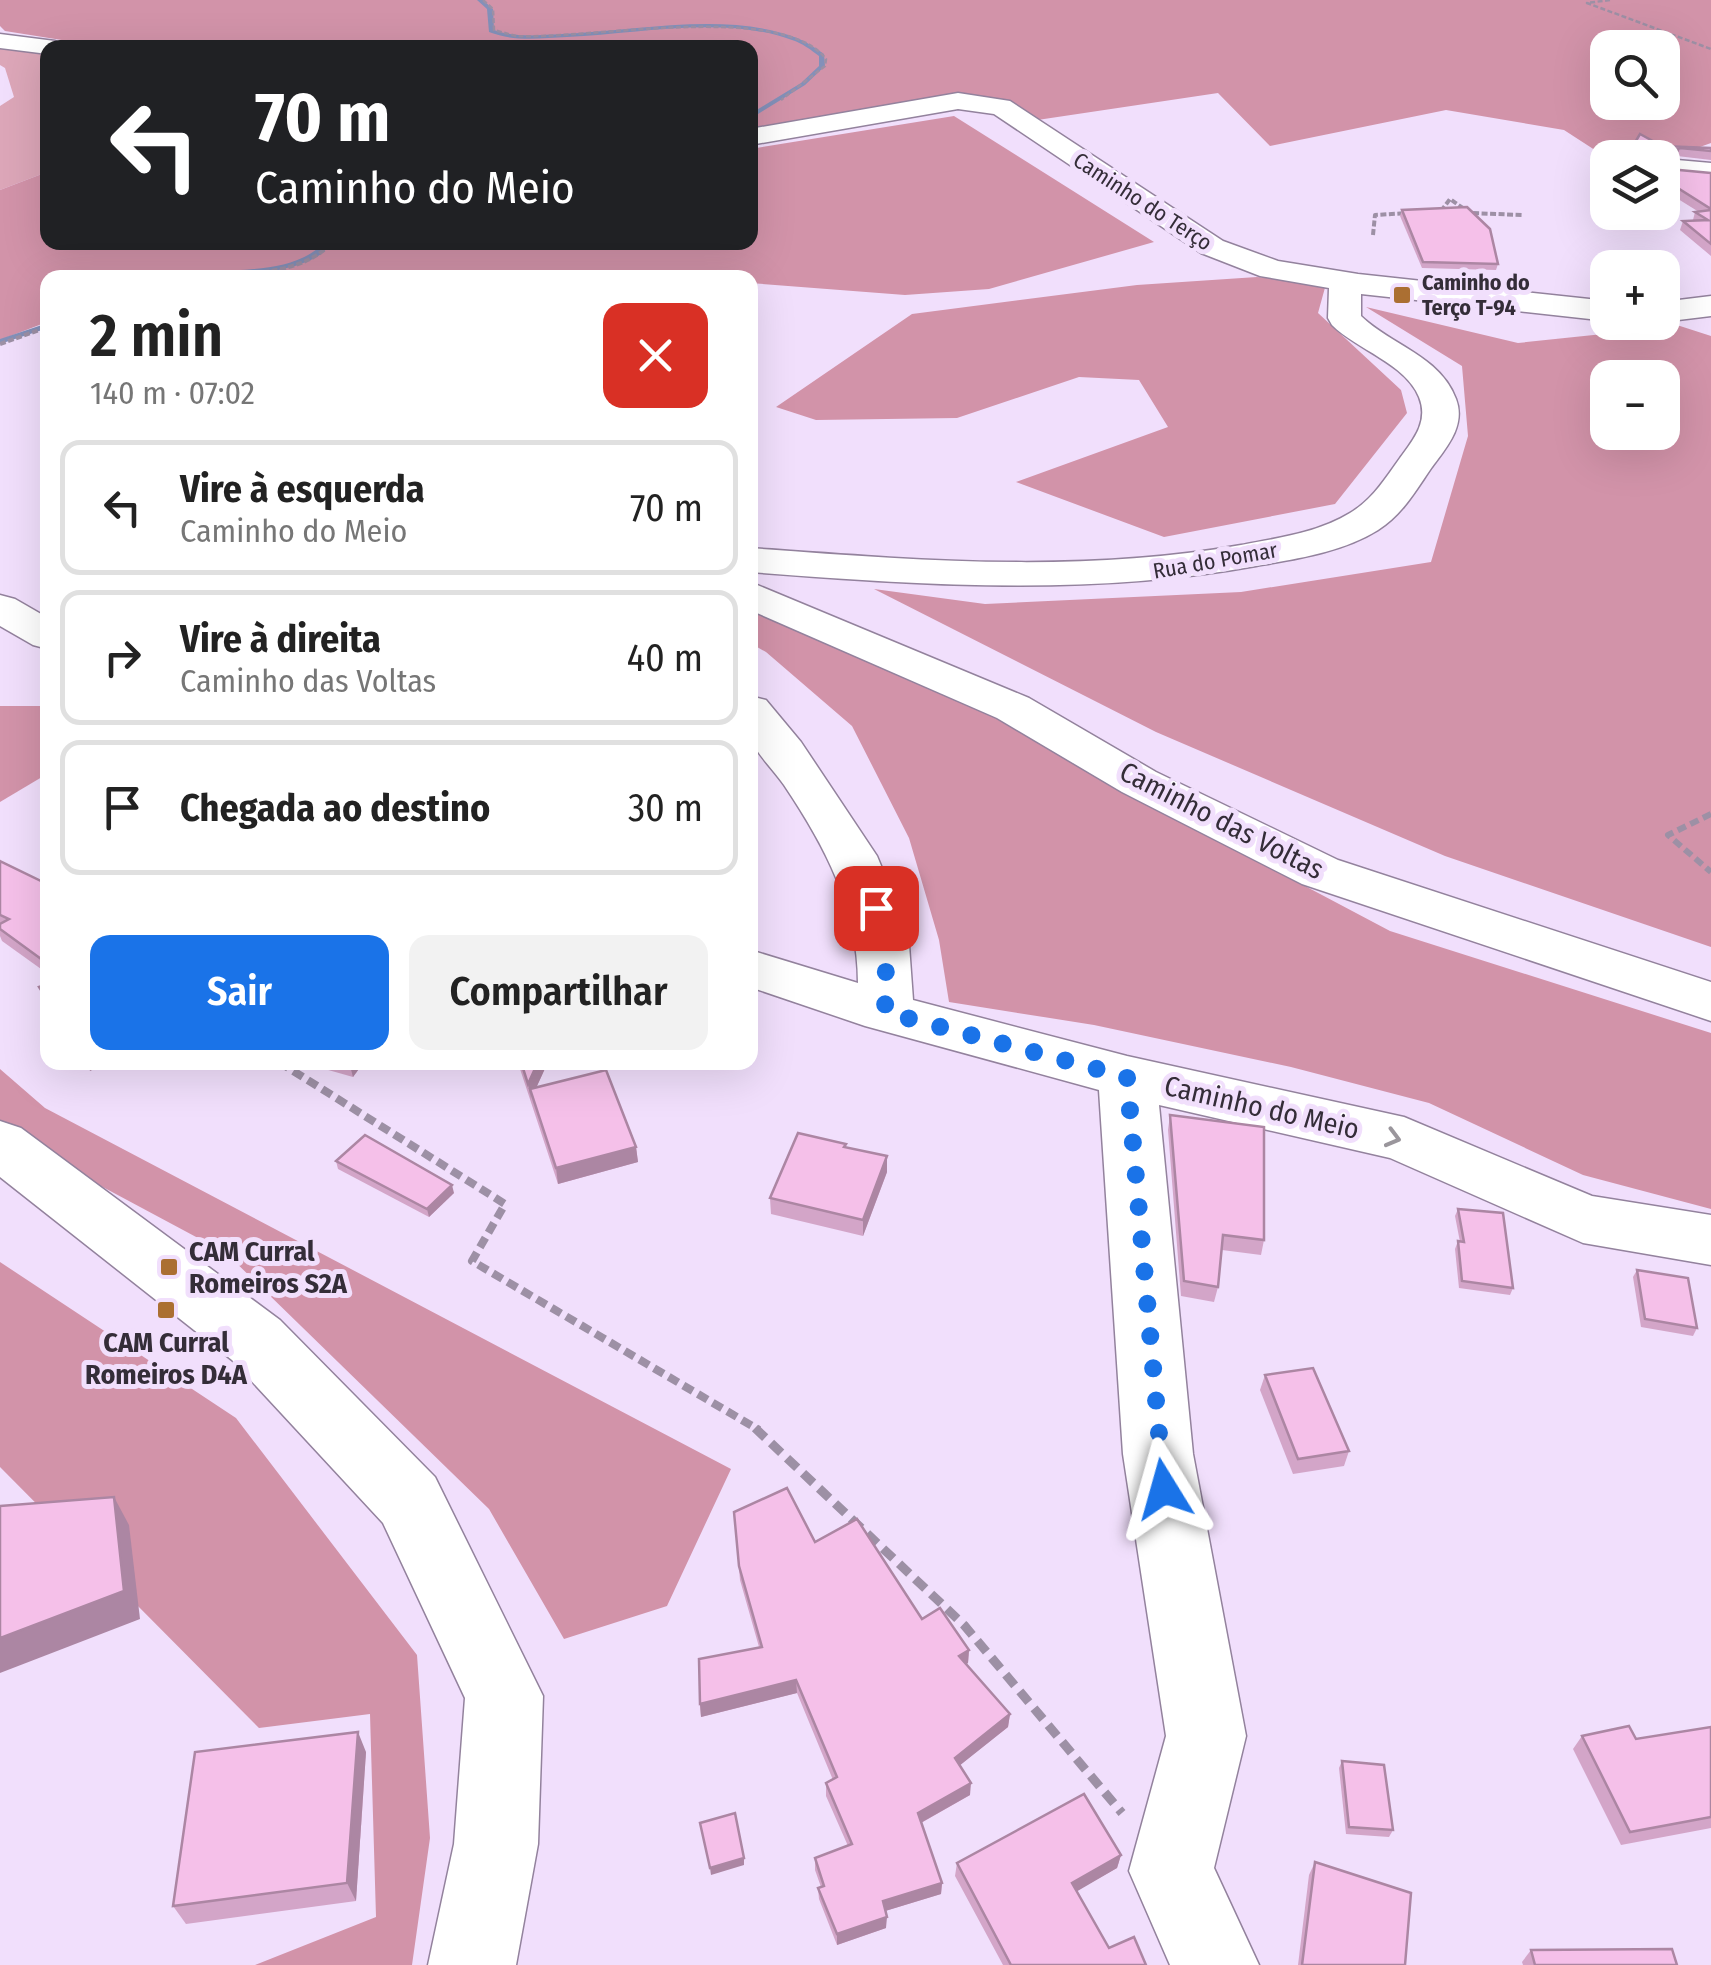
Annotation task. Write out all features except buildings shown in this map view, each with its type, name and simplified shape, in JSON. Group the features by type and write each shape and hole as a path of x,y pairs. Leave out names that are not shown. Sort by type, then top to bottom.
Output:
{"street":[{"path":"0,41 40,46"},
{"name":"Caminho do Terço","path":"758,136 958,100 1002,107 1212,248 1271,269 1346,283 1590,308"},
{"path":"1680,168 1711,171"},
{"name":"Rua do Pomar","path":"758,560 1072,578 1234,560 1319,540 1354,526 1380,510 1440,434 1440,408 1433,388 1416,371 1344,318 1346,283"},
{"path":"1680,310 1711,306"},
{"name":"Caminho das Voltas","path":"758,598 1013,708 1138,782 1320,872 1711,1002"},
{"path":"0,608 40,631"},
{"path":"758,721 816,802 860,872 876,908 886,962 885,1012"},
{"name":"Caminho do Meio","path":"758,971 885,1012 1127,1077 1404,1139 1582,1219 1711,1240"},
{"path":"1127,1077 1158,1454 1206,1736 1171,1872 1215,1965"},
{"path":"0,1144 256,1340 408,1500 504,1696 496,1844 472,1965"}],"path":[{"path":"483,0 492,9 494,30 505,35 734,26 795,39 821,51 826,62 817,76 778,102"},
{"path":"1610,0 1587,3 1711,50"},
{"path":"1426,212 1443,211 1450,199 1470,213 1522,214"},
{"path":"1372,235 1375,215 1409,213"},
{"path":"252,270 300,264 327,250"},
{"path":"0,344 40,330"},
{"path":"1711,814 1668,835 1711,872"},
{"path":"293,1070 505,1204 472,1261 758,1430 964,1625 1171,1872"}],"shaded area":[{"path":"0,0 1711,0 1711,143 1683,153 1680,140 1590,140 1590,147 1564,130 1446,110 1270,146 1218,93 1024,122 958,101 758,136 758,40 62,40 5,31 0,26"},
{"path":"0,47 40,48 40,175 0,190 0,106 14,97 5,68 0,65"},
{"path":"954,116 1154,242 989,289 905,295 758,284 758,270 40,270 40,325 0,340 0,190 40,175 40,250 758,250 758,148"},
{"path":"1257,277 1326,284 1318,313 1401,390 1407,413 1335,504 1164,537 1016,482 1168,427 1139,380 1079,377 957,418 816,420 776,407 912,314 1137,285"},
{"path":"1366,307 1518,343 1590,335 1590,340 1680,340 1680,326 1711,336 1711,947 1445,856 1156,732 874,589 985,604 1241,592 1431,562 1468,436 1462,366"},
{"path":"758,613 1006,712 1184,822 1390,931 1711,1033 1711,1209 1583,1175 1429,1103 1291,1067 1094,1025 949,1002 939,940 909,838 852,726 758,648"},
{"path":"0,706 40,706 40,778 0,802"},
{"path":"0,1069 45,1108 731,1469 667,1606 564,1639 489,1509 226,1253 0,1132"},
{"path":"0,1262 236,1418 417,1655 430,1838 412,1965 255,1965 376,1917 370,1714 259,1728 0,1467"}],"waterway":[{"path":"480,0 490,9 491,31 505,36 731,27 798,40 822,55 822,66 803,84 758,112"},
{"path":"261,270 303,261 322,250"},
{"path":"0,342 40,328"}],"place":[{"name":"Caminho do Terço T-94","path":"1402,295"},
{"name":"CAM Curral Romeiros S2A","path":"169,1267"},
{"name":"CAM Curral Romeiros D4A","path":"166,1310"}],"route":[{"path":"876,908 886,962 885,1012 1127,1077 1164,1489"}]}
